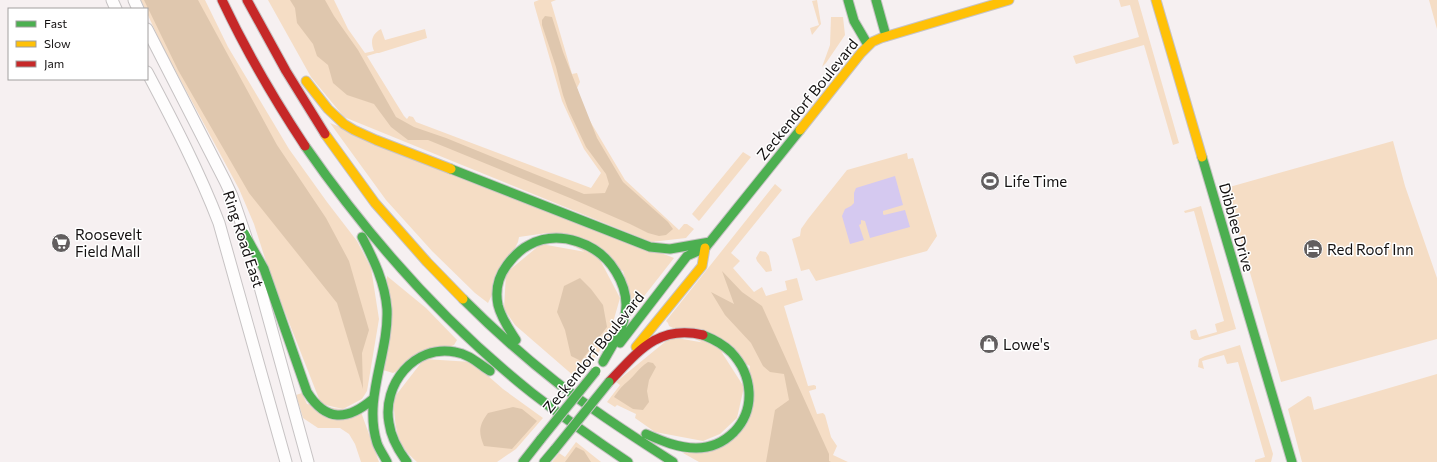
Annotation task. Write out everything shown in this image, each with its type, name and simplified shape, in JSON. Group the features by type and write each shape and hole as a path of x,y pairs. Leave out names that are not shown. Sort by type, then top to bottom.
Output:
{"main road":[{"path":"222,0 247,50 273,96 306,147 341,196 391,258 478,346 538,398 628,462"},
{"path":"247,0 262,30 303,101 337,152 377,206 412,247 453,291 528,359 598,413 673,462"},
{"path":"848,0 854,21 868,45"},
{"path":"876,0 886,36"},
{"name":"Zeckendorf Boulevard","path":"544,462 702,266 708,245 868,45 886,36 1008,0"},
{"name":"Dibblee Drive","path":"1156,0 1292,462"},
{"path":"262,30 292,64"},
{"path":"302,76 320,102 336,118 351,128 376,140 650,248 670,249 708,245"},
{"path":"341,196 377,266 385,291 386,326 372,411 373,431 380,450 387,462"},
{"path":"244,233 264,269 307,392 312,402 326,412 342,416 357,411 373,399"},
{"path":"528,359 500,312 496,299 499,280 505,266 519,251 539,241 562,238 578,241 597,250 611,263 622,283 625,295 626,310 624,323 603,362"},
{"name":"Zeckendorf Boulevard","path":"523,462 603,362 625,338 687,256 708,245"},
{"path":"598,413 664,442 683,447 696,448 716,444 733,434 742,422 749,403 750,389 747,375 738,359 729,349 717,341 710,337 695,333 674,333 652,341 609,382"},
{"path":"407,462 399,452 389,430 389,400 393,386 401,373 422,356 441,351 463,354 538,398"},
{"path":"601,444 617,462"}],"street":[{"name":"Ring Road East","path":"148,31 232,196 266,304 308,462"},
{"name":"Ring Road East","path":"148,74 185,146 219,223 286,462"}],"shaded area":[{"path":"141,0 205,0 228,47 289,149 357,241 371,268 379,319 367,391 362,399 343,409 321,404 270,274 254,224 239,189 161,44 148,15 148,8 145,8"},
{"path":"144,0 198,0 277,145 326,218 349,261 369,330 362,353 363,389 337,303 249,193 178,70"},
{"path":"268,0 334,0 348,29 365,53 374,51 372,41 376,33 381,29 385,40 425,29 427,38 367,56 407,119 409,116 413,117 416,122 591,188 601,173 584,149 562,101 534,4 534,2 539,0 556,0 551,2 572,74 577,73 580,82 577,88 584,111 625,180 679,230 684,224 687,224 694,229 686,238 651,242 344,117 311,77"},
{"path":"290,0 325,0 334,16 358,50 396,117 414,127 446,138 584,194 605,193 609,184 606,174 586,147 563,95 556,67 542,25 542,20 545,16 552,17 563,52 597,138 623,182 668,222 673,229 666,235 659,236 648,233 570,198 428,140 408,140 391,127 374,104 347,95 333,83 328,65 317,56 313,44 297,23 295,8"},
{"path":"817,0 821,24 812,35 810,28 819,25 812,1"},
{"path":"1119,0 1138,0 1179,143 1173,145 1144,45 1076,64 1073,56 1139,37 1130,5 1121,7"},
{"path":"1429,0 1437,0 1437,29"},
{"path":"831,17 843,17 845,35 822,67 830,45"},
{"path":"330,123 674,258 634,309 623,271 547,233 519,237 518,242 488,303 475,293 432,251 386,200"},
{"path":"1393,141 1405,186 1437,278 1437,339 1281,382 1226,188"},
{"path":"743,152 751,157 699,221 692,214"},
{"path":"907,153 908,159 913,158 937,236 927,251 816,281 809,269 801,271 792,239 800,236 801,229 808,219 847,170"},
{"path":"895,176 903,205 883,211 883,214 905,210 910,227 870,238 865,221 861,220 861,224 859,225 864,240 850,244 842,216 845,209 854,203 854,193 856,188"},
{"path":"775,184 782,190 731,253 740,261 733,268 754,292 762,287 766,296 787,290 785,281 797,278 803,300 784,306 808,386 816,386 816,389 809,391 817,414 823,413 825,415 831,437 837,446 833,455 848,462 699,462 683,453 743,428 750,366 669,326 666,321"},
{"path":"1201,206 1236,329 1199,340 1194,340 1191,338 1190,331 1196,329 1199,337 1217,332 1215,324 1224,321 1194,211 1185,213 1184,211"},
{"path":"541,244 597,254 620,298 608,340 588,366 585,363 575,377 515,325 504,309 506,273"},
{"path":"760,251 766,252 769,256 772,271 766,272 757,261 756,258"},
{"path":"722,271 742,292 762,306 829,454 829,461 831,462 766,462 775,410 789,400 784,374 770,372 763,366 751,343 725,315 711,292 734,304"},
{"path":"387,276 426,308 457,340 454,345 393,373 383,370"},
{"path":"580,278 591,289 603,305 607,327 581,361 571,356 565,330 557,312 564,286"},
{"path":"671,337 717,345 744,387 737,418 720,434 703,441 655,432 635,418 636,414 617,405 615,407 607,402 620,385 616,382"},
{"path":"1240,345 1273,454 1271,462 1255,462 1255,460 1265,457 1238,362 1227,364 1224,355 1202,361 1204,369 1198,367 1199,359"},
{"path":"424,359 472,362 503,389 543,418 516,449 497,462 417,462 409,455 400,441 396,426 393,399"},
{"path":"648,362 653,363 656,367 649,380 647,391 649,402 643,410 633,409 614,397 623,385"},
{"path":"1437,374 1437,462 1302,462 1288,409 1308,396 1311,397 1314,410"},
{"path":"302,393 307,404 361,412 379,462 361,462 355,444 349,434 340,428 318,428 303,418 296,395"},
{"path":"513,407 522,409 537,421 512,449 484,446 480,429 488,413"},
{"path":"576,442 601,462 552,462 559,453 565,457"},
{"path":"576,447 584,451 591,462 565,462"}],"traffic: fast":[{"path":"848,0 854,21 868,45"},
{"path":"876,0 886,36"},
{"path":"620,343 687,256 705,248 800,130"},
{"path":"305,146 355,214 382,246 438,308 468,338 532,393 628,462"},
{"path":"1202,157 1292,462"},
{"path":"451,169 650,247 670,249 710,242"},
{"path":"244,233 264,269 307,392 314,402 329,413 337,415 354,411 373,399"},
{"path":"362,237 375,263 386,299 387,326 375,393 373,426 377,443 387,462"},
{"path":"516,340 503,319 498,305 497,289 499,279 504,270 519,251 541,240 553,238 577,242 589,246 609,262 619,277 625,293 626,309 624,321 603,362"},
{"path":"463,299 514,347 568,391 673,462"},
{"path":"646,434 664,442 689,448 701,448 712,446 726,439 741,423 749,403 749,392 744,371 728,349 718,342 703,335"},
{"path":"407,462 391,434 388,409 396,382 404,370 414,361 426,354 440,351 460,353 474,360 490,371"},
{"path":"541,439 596,371"},
{"path":"555,449 609,382"},
{"path":"523,462 541,439"},
{"path":"544,462 555,449"}],"traffic: slow":[{"path":"800,130 861,53 872,42 1009,0"},
{"path":"1156,0 1202,157"},
{"path":"306,81 328,109 344,124 376,140 451,169"},
{"path":"325,134 375,203 427,262 463,299"},
{"path":"636,347 702,266 705,248"}],"traffic: jam":[{"path":"222,0 241,38 282,111 305,146"},
{"path":"247,0 286,71 325,134"},
{"path":"609,382 639,351 660,337 687,333 703,335"}],"place":[{"name":"Life Time","path":"990,181"},
{"name":"Roosevelt Field Mall","path":"61,243"},
{"name":"Red Roof Inn","path":"1313,249"},
{"name":"Lowe's","path":"989,344"}]}
